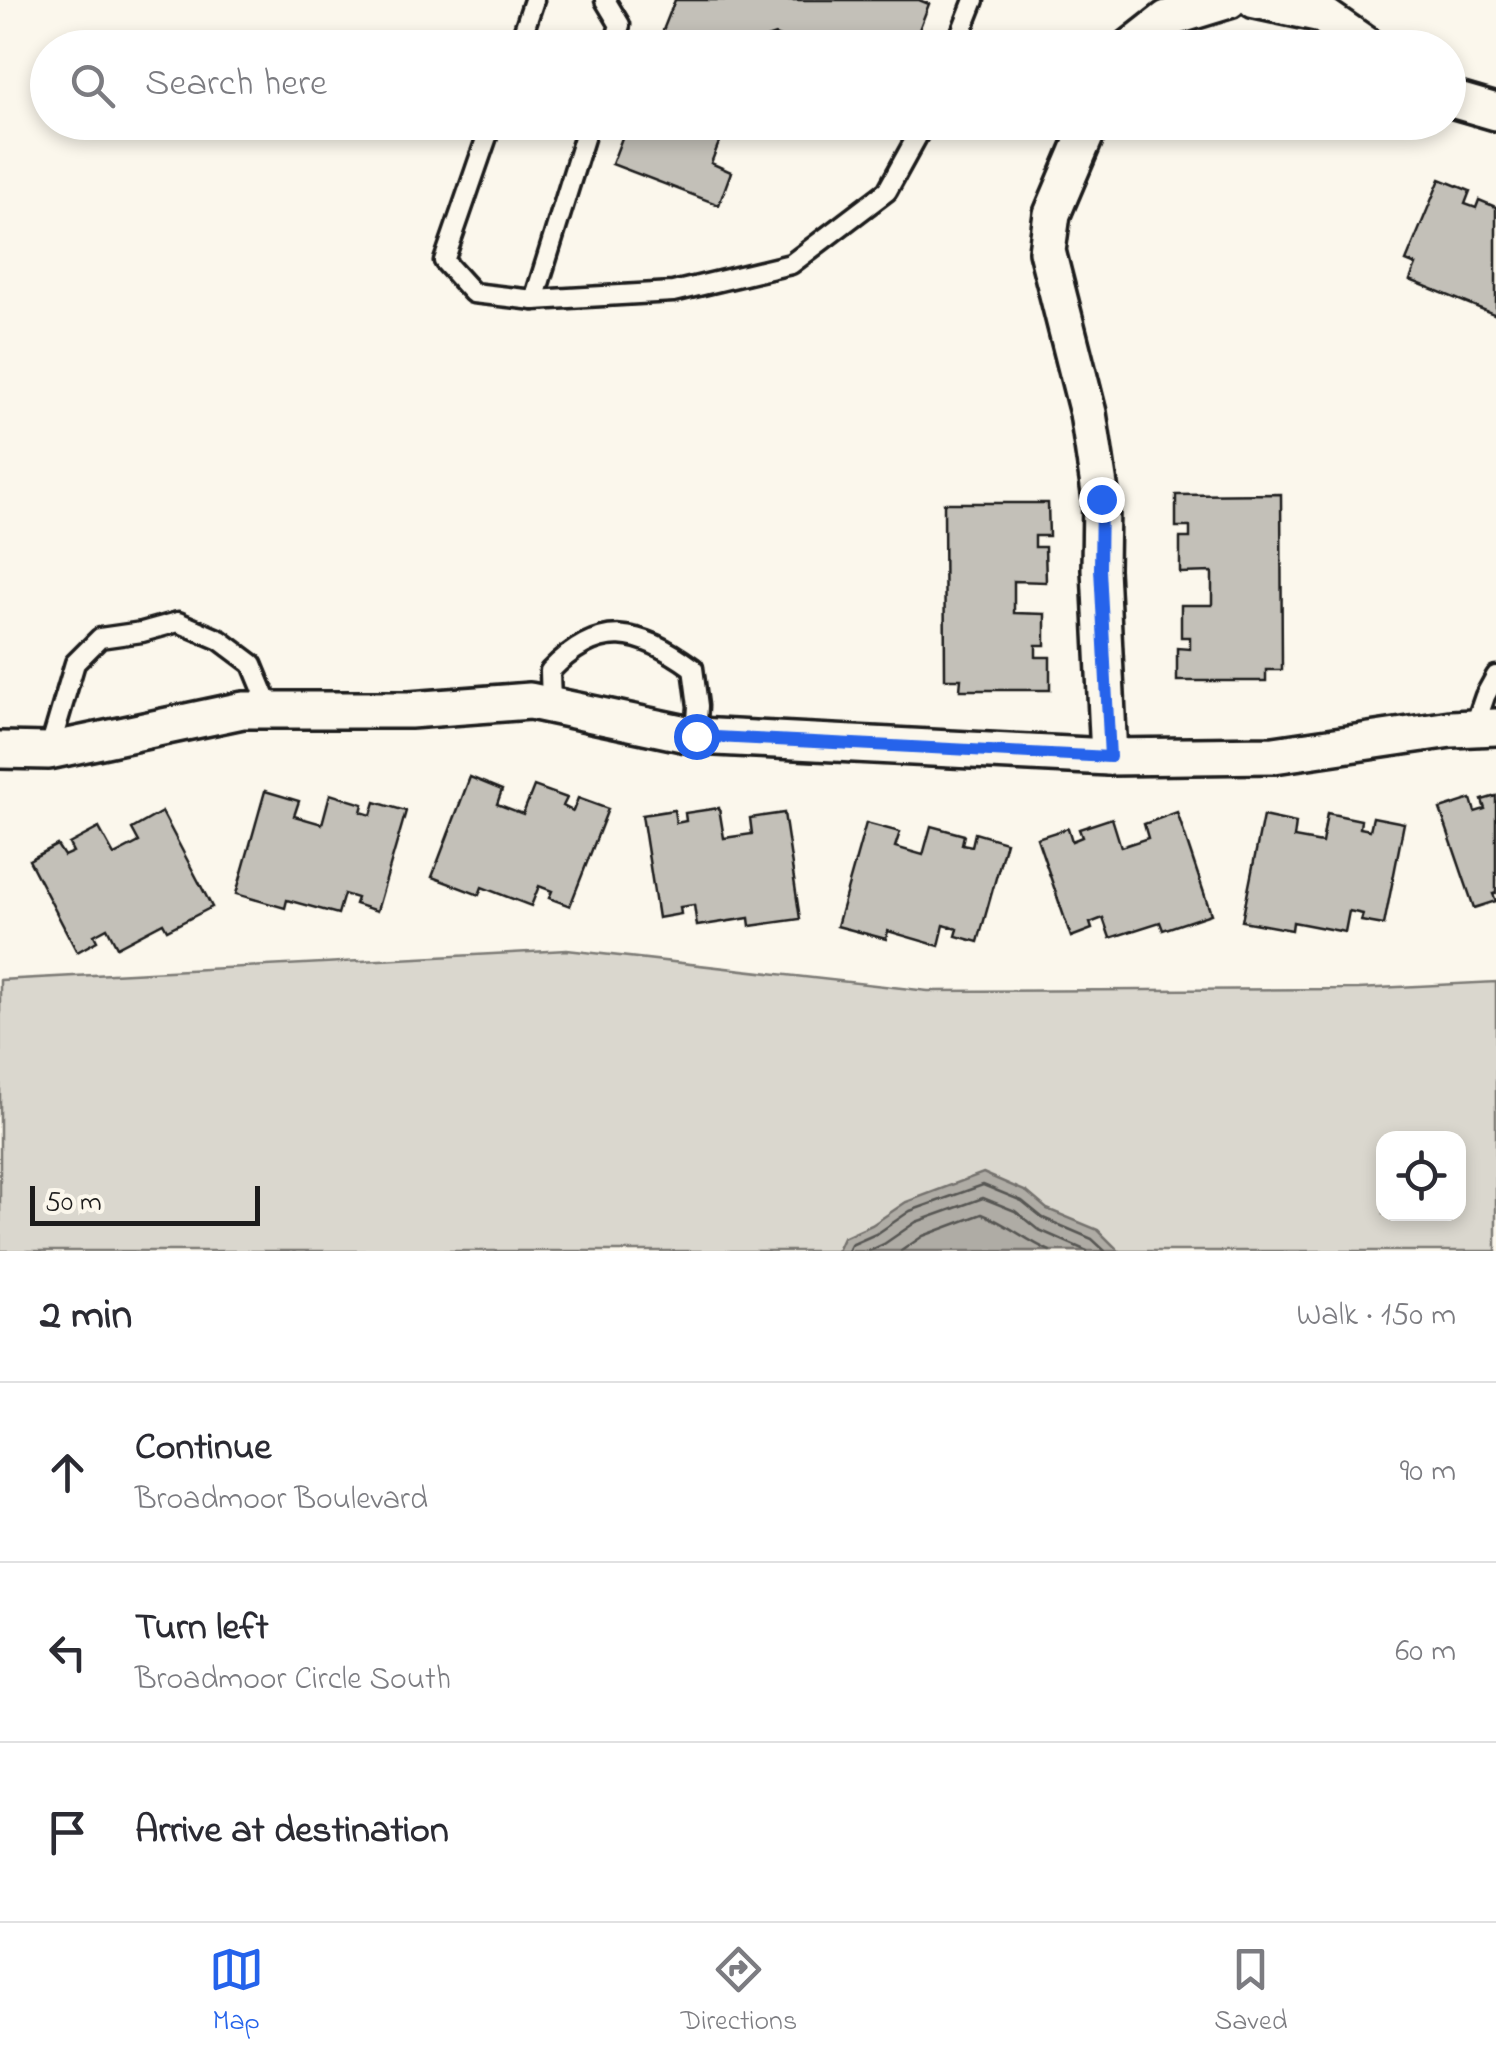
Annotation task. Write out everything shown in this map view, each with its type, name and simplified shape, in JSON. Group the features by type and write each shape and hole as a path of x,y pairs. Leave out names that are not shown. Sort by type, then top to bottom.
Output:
{"street":[{"path":"1153,30 1167,19 1229,0"},
{"path":"1255,0 1321,14 1344,30"},
{"path":"1466,103 1496,112"},
{"path":"1083,140 1052,214 1047,250 1088,412 1101,499 1100,569 1110,757"},
{"path":"0,750 49,751 244,710 410,710 530,701 696,736 1110,757 1274,755 1452,729 1485,728"}],"lane":[{"path":"524,30 534,0"},
{"path":"605,0 620,24 618,30"},
{"path":"962,30 974,0"},
{"path":"486,140 444,260 473,293 534,300 674,292 791,264 887,191 915,140"},
{"path":"534,300 583,140"},
{"path":"49,751 76,663 100,638 178,622 220,640 252,664 270,710"},
{"path":"551,706 550,671 570,651 596,638 633,635 669,650 693,668 698,706 696,736"},
{"path":"1485,728 1485,696 1496,676"}],"shaded area":[{"path":"567,950 928,991 1358,989 1496,982 1496,1251 0,1251 0,980"}],"water":[{"path":"983,1173 1027,1192 1047,1209 1098,1230 1119,1251 837,1251 843,1238 872,1225 906,1202"}],"building":[{"path":"675,0 919,0 929,4 919,30 663,30"},
{"path":"621,140 720,140 711,163 731,172 719,205 612,164"},
{"path":"1440,179 1470,191 1465,204 1476,208 1479,200 1496,207 1496,315 1410,280 1416,265 1406,261"},
{"path":"1281,494 1282,670 1266,670 1266,681 1177,681 1177,648 1190,649 1190,637 1181,637 1181,605 1212,605 1212,572 1180,573 1180,538 1190,538 1190,527 1176,527 1176,495"},
{"path":"944,503 1048,503 1049,536 1035,536 1035,547 1045,547 1046,582 1014,581 1014,613 1045,614 1045,645 1036,645 1036,657 1050,657 1050,690 960,690 961,679 945,679"},
{"path":"470,777 502,790 497,804 523,814 534,786 567,798 563,806 573,811 578,798 608,809 570,906 549,898 552,891 539,886 531,906 482,887 479,895 432,877"},
{"path":"265,791 299,801 294,816 322,824 330,794 363,804 361,812 371,815 375,802 406,811 377,911 355,904 357,898 344,894 338,914 287,900 285,908 236,894"},
{"path":"1496,796 1496,901 1474,908 1440,809 1471,799 1475,812 1485,809 1482,800"},
{"path":"719,808 724,838 752,834 750,818 784,813 800,919 750,926 749,918 697,926 694,905 680,907 681,914 658,918 642,815 674,810 676,823 686,821 685,813"},
{"path":"162,812 212,907 167,930 163,923 117,947 107,928 94,935 97,941 77,952 29,860 57,845 64,856 73,852 69,844 99,828 114,855 139,842 132,829"},
{"path":"1177,812 1211,914 1163,930 1160,922 1110,938 1103,918 1090,923 1092,929 1071,937 1037,838 1068,828 1072,841 1082,837 1079,829 1112,818 1121,847 1148,838 1144,824"},
{"path":"1327,813 1361,820 1360,828 1370,830 1373,817 1404,823 1384,925 1361,921 1363,914 1349,911 1345,932 1293,922 1292,930 1242,921 1263,816 1296,823 1294,838 1322,843"},
{"path":"866,823 900,832 895,847 923,855 931,826 964,835 962,844 972,846 975,833 1006,842 978,942 956,936 958,929 944,925 939,946 888,931 886,939 837,926"}],"route":[{"path":"696,736 1110,757 1100,569 1101,499"}]}
